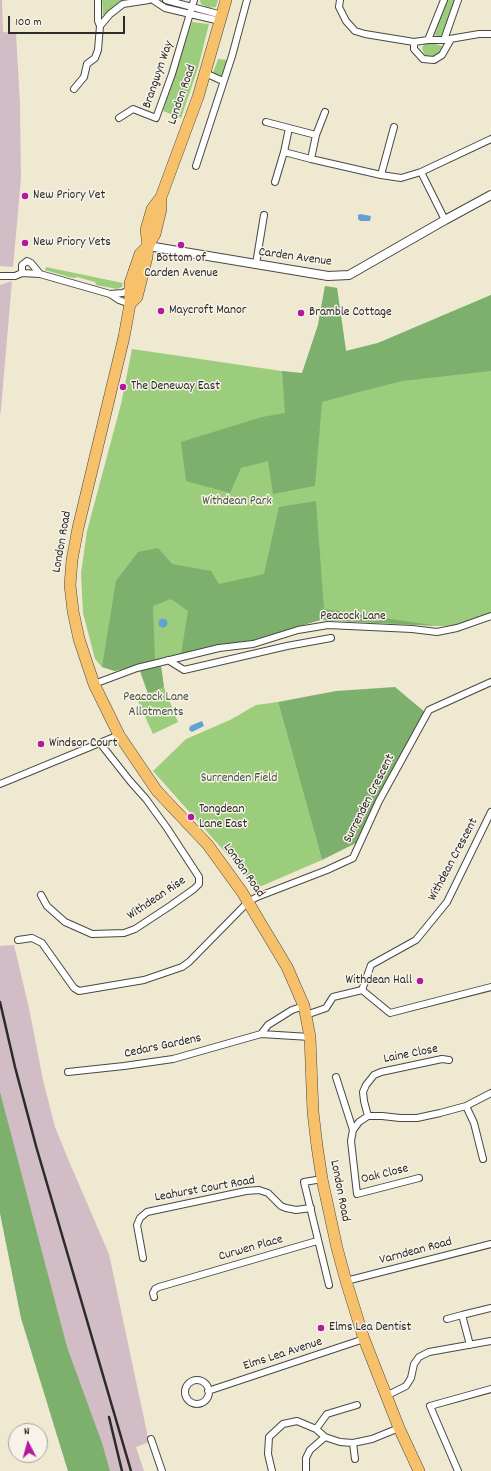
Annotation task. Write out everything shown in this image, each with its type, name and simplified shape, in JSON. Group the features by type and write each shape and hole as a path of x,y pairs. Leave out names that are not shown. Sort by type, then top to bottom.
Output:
{"highway":[{"name":"London Road","path":"226,0 198,97 161,197 161,209 154,234 148,246 140,254 130,283 130,304 104,422 78,528 72,560 70,585 73,611 79,639 94,684 119,735 157,791 208,845 248,902 287,967 305,1010 310,1038 313,1112 322,1179 331,1225 364,1339 399,1428 420,1471"},
{"name":"London Road","path":"130,304 137,297 147,257 148,246"}],"street":[{"path":"74,89 84,77 87,64 95,58 98,50 100,26 98,21 98,0"},
{"path":"100,26 110,14 123,4 149,0"},
{"path":"153,0 165,8 190,15 221,18"},
{"path":"166,0 193,3 221,18"},
{"path":"196,166 232,56 247,0"},
{"path":"337,0 340,3 346,21 355,31 365,34 414,42 444,40 479,34 491,34"},
{"path":"428,40 444,0"},
{"path":"444,40 458,0"},
{"name":"Brangwyn Way","path":"119,118 132,109 156,118 172,74 193,3"},
{"path":"441,8 454,13"},
{"path":"414,42 414,49 424,58 434,60 442,55 451,39"},
{"path":"205,73 223,81"},
{"path":"311,159 316,135 325,112"},
{"path":"266,122 316,135"},
{"path":"381,175 394,126"},
{"path":"275,182 289,128"},
{"path":"284,152 381,175 401,178 421,172 491,139"},
{"path":"421,172 445,220"},
{"name":"Carden Avenue","path":"148,246 328,276 349,275 491,195"},
{"path":"256,264 264,215"},
{"path":"22,273 22,265 27,261 31,263 40,274"},
{"path":"0,276 15,276 22,273 40,274 110,294 130,304"},
{"path":"110,294 123,293 130,289"},
{"name":"Peacock Lane","path":"94,684 137,668 219,648 253,644 298,630 328,625 412,629 437,632 457,628 491,616"},
{"name":"Peacock Lane","path":"168,660 184,670 287,646 331,638"},
{"name":"Surrenden Crescent","path":"248,902 257,897 327,870 352,858 379,801 429,710 491,682"},
{"path":"0,784 119,735"},
{"name":"Withdean Rise","path":"41,895 47,906 65,922 92,934 124,933 134,929 170,906 199,884 199,877 167,828 146,799 100,743"},
{"name":"Withdean Crescent","path":"362,990 371,965 416,940 447,902 491,812"},
{"path":"18,940 32,938 42,944 74,988 79,991 83,991 144,980 182,967 189,962 248,902"},
{"path":"362,990 390,1013 491,987"},
{"name":"Cedars Gardens","path":"261,1034 268,1025 292,1010 326,1008 333,997 362,990"},
{"name":"Cedars Gardens","path":"68,1072 124,1066 173,1058 261,1034 310,1038"},
{"name":"Laine Close","path":"368,1116 363,1092 366,1084 374,1075 442,1059 449,1060"},
{"path":"336,1077 353,1130"},
{"path":"353,1130 359,1122 368,1116 417,1118 466,1106 491,1093"},
{"path":"466,1106 474,1123 483,1159"},
{"name":"Oak Close","path":"353,1130 351,1141 357,1194 419,1178"},
{"path":"322,1179 304,1182 311,1208 317,1242 329,1285"},
{"name":"Leahurst Court Road","path":"143,1258 137,1225 140,1218 147,1212 246,1191 259,1190 268,1193 281,1206 286,1208 296,1210 311,1208"},
{"name":"Curwen Place","path":"154,1297 153,1293 155,1289 159,1287 317,1242"},
{"name":"Varndean Road","path":"346,1281 491,1244"},
{"path":"447,1319 491,1308"},
{"path":"462,1315 470,1345"},
{"name":"Elms Lea Avenue","path":"208,1392 364,1339"},
{"path":"386,1396 406,1386 411,1378 414,1364 419,1357 430,1352 491,1341"},
{"path":"458,1471 430,1406 491,1389"},
{"path":"316,1429 327,1414 357,1405"},
{"path":"272,1471 268,1454 269,1437 283,1424 297,1421 316,1429 325,1437 340,1442 353,1443 372,1439 399,1428"},
{"path":"306,1471 306,1458 310,1450 325,1437"},
{"path":"152,1439 162,1471"},
{"path":"353,1443 355,1459"}],"shaded area":[{"path":"0,0 2,0 3,32 16,33 20,104 21,179 13,267 0,266"},
{"path":"12,281 1,409 0,415 0,285"},
{"path":"14,945 29,1008 43,1080 55,1127 109,1254 149,1442 136,1447 144,1471 68,1471 21,1318 0,1213 0,946"}],"green space":[{"path":"102,0 128,0 118,3 103,16"},
{"path":"200,0 218,0 216,7 208,8 201,4"},
{"path":"447,0 455,0 440,37 436,36 435,34"},
{"path":"192,22 209,24 198,68 181,118 163,111"},
{"path":"424,44 435,44 442,46 442,50 433,57 425,56 422,48"},
{"path":"218,59 229,60 223,74 220,76 213,73"},
{"path":"46,267 123,283 122,287 117,289 96,285 95,282 77,277 69,277 45,270"},
{"name":"Withdean Park","path":"325,286 337,288 346,351 378,343 491,295 491,612 456,626 320,620 250,641 181,654 115,671 102,667 95,659 83,613 81,573 87,531 121,404 132,349 302,374 318,325"},
{"path":"325,286 337,288 346,351 378,343 491,295 491,371 402,381 322,402 315,486 273,494 268,461 241,468 230,493 186,481 181,442 262,417 285,413 282,371 302,373 318,325"},
{"path":"316,501 324,609 438,626 320,620 250,641 181,654 188,611 171,599 153,606 155,660 115,671 102,667 116,581 138,552 158,548 172,564 211,571 219,584 264,574 279,507"},
{"path":"161,665 164,687 148,694 140,671"},
{"name":"Peacock Lane Allotments","path":"164,687 178,722 153,734 137,699"},
{"path":"395,687 426,713 377,807 356,843 322,860 278,702 336,691"},
{"name":"Surrenden Field","path":"278,702 322,860 257,888 153,771 186,739 230,720 256,705"},
{"path":"0,1092 67,1347 102,1443 110,1471 68,1471 21,1318 0,1213"}],"water":[{"path":"358,215 371,216 370,221 360,221 358,219"},
{"path":"161,619 165,619 167,623 165,627 161,627 159,625 159,621"},
{"path":"202,721 204,726 192,732 189,730 190,726"}],"railway":[{"path":"0,1002 15,1067 36,1146 131,1471"},
{"path":"109,1417 122,1471"}],"place":[{"name":"New Priory Vet","path":"25,196"},
{"name":"New Priory Vets","path":"25,243"},
{"name":"Bottom of Carden Avenue","path":"181,245"},
{"name":"Maycroft Manor","path":"161,311"},
{"name":"Bramble Cottage","path":"301,313"},
{"name":"The Deneway East","path":"123,387"},
{"name":"Windsor Court","path":"41,744"},
{"name":"Tongdean Lane East","path":"191,817"},
{"name":"Withdean Hall","path":"420,981"},
{"name":"Elms Lea Dentist","path":"321,1328"}]}
